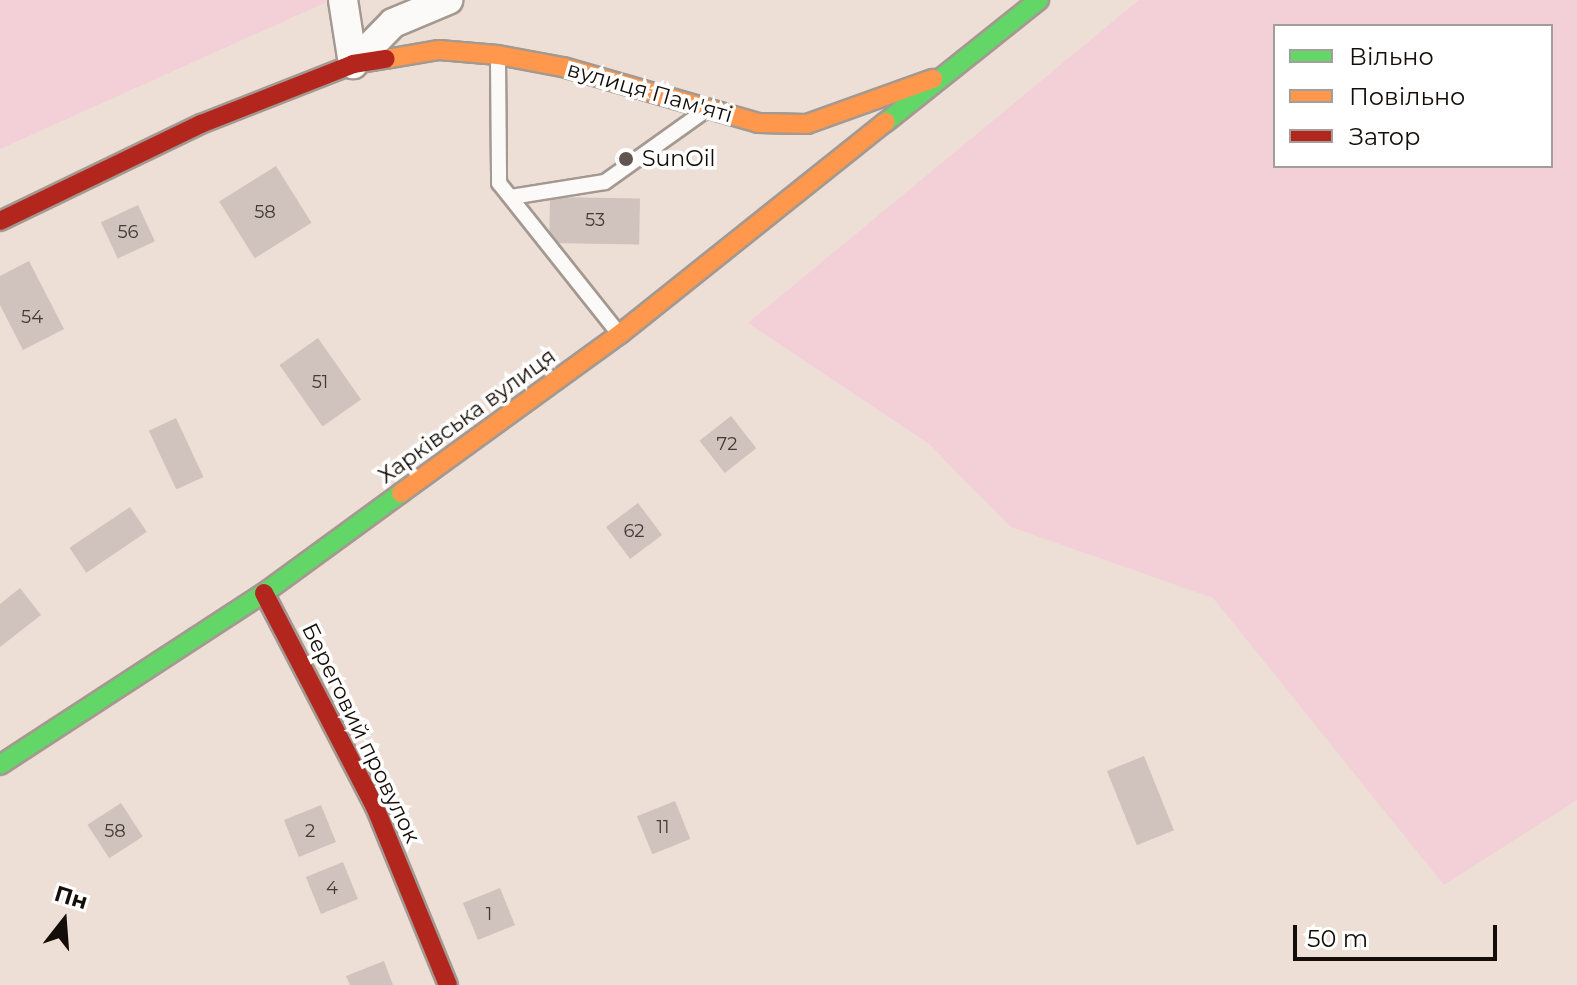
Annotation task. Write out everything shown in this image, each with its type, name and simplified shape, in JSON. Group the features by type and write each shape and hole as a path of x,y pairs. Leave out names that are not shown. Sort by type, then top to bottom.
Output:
{"street":[{"path":"343,0 353,64"},
{"name":"вулиця Пам'яті","path":"353,64 393,23 448,0"},
{"name":"Харківська вулиця","path":"0,765 264,593 620,334 1039,0"},
{"name":"вулиця Пам'яті","path":"0,221 201,124 353,64 439,50 498,55 563,67 758,123 807,124 941,76"},
{"name":"Береговий провулок","path":"264,593 375,807 448,985"}],"lane":[{"path":"498,55 499,183 620,334"},
{"path":"511,197 605,182 709,108"}],"shaded area":[{"path":"0,0 331,0 0,149"},
{"path":"1139,0 1577,0 1577,800 1444,885 1213,598 1011,527 929,444 748,323"}],"building":[{"path":"276,166 312,223 255,258 219,202"},
{"path":"550,197 640,199 639,245 549,243"},
{"path":"138,205 155,241 118,259 101,222"},
{"path":"29,261 64,329 23,350 0,305 0,276"},
{"path":"318,338 361,399 323,426 279,365"},
{"path":"731,416 756,448 725,473 699,441"},
{"path":"176,418 203,477 176,490 149,431"},
{"path":"638,503 662,535 630,559 606,527"},
{"path":"130,507 147,532 86,573 69,548"},
{"path":"20,588 41,615 0,647 0,604"},
{"path":"1144,756 1174,830 1137,845 1107,771"},
{"path":"675,801 690,839 652,854 637,816"},
{"path":"121,803 143,837 109,858 87,825"},
{"path":"321,805 336,842 299,857 284,820"},
{"path":"343,862 358,899 321,914 306,877"},
{"path":"500,888 515,925 478,940 463,903"},
{"path":"384,961 393,985 350,985 346,976"}],"traffic: fast":[{"path":"886,122 1039,0"},
{"path":"0,765 264,593 401,493"}],"traffic: slow":[{"path":"386,59 439,50 498,55 563,67 758,123 807,124 933,79"},
{"path":"401,493 620,334 886,122"}],"traffic: jam":[{"path":"0,221 201,124 353,64 386,59"},
{"path":"264,593 375,807 448,985"}],"place":[{"name":"SunOil","path":"626,159"}]}
